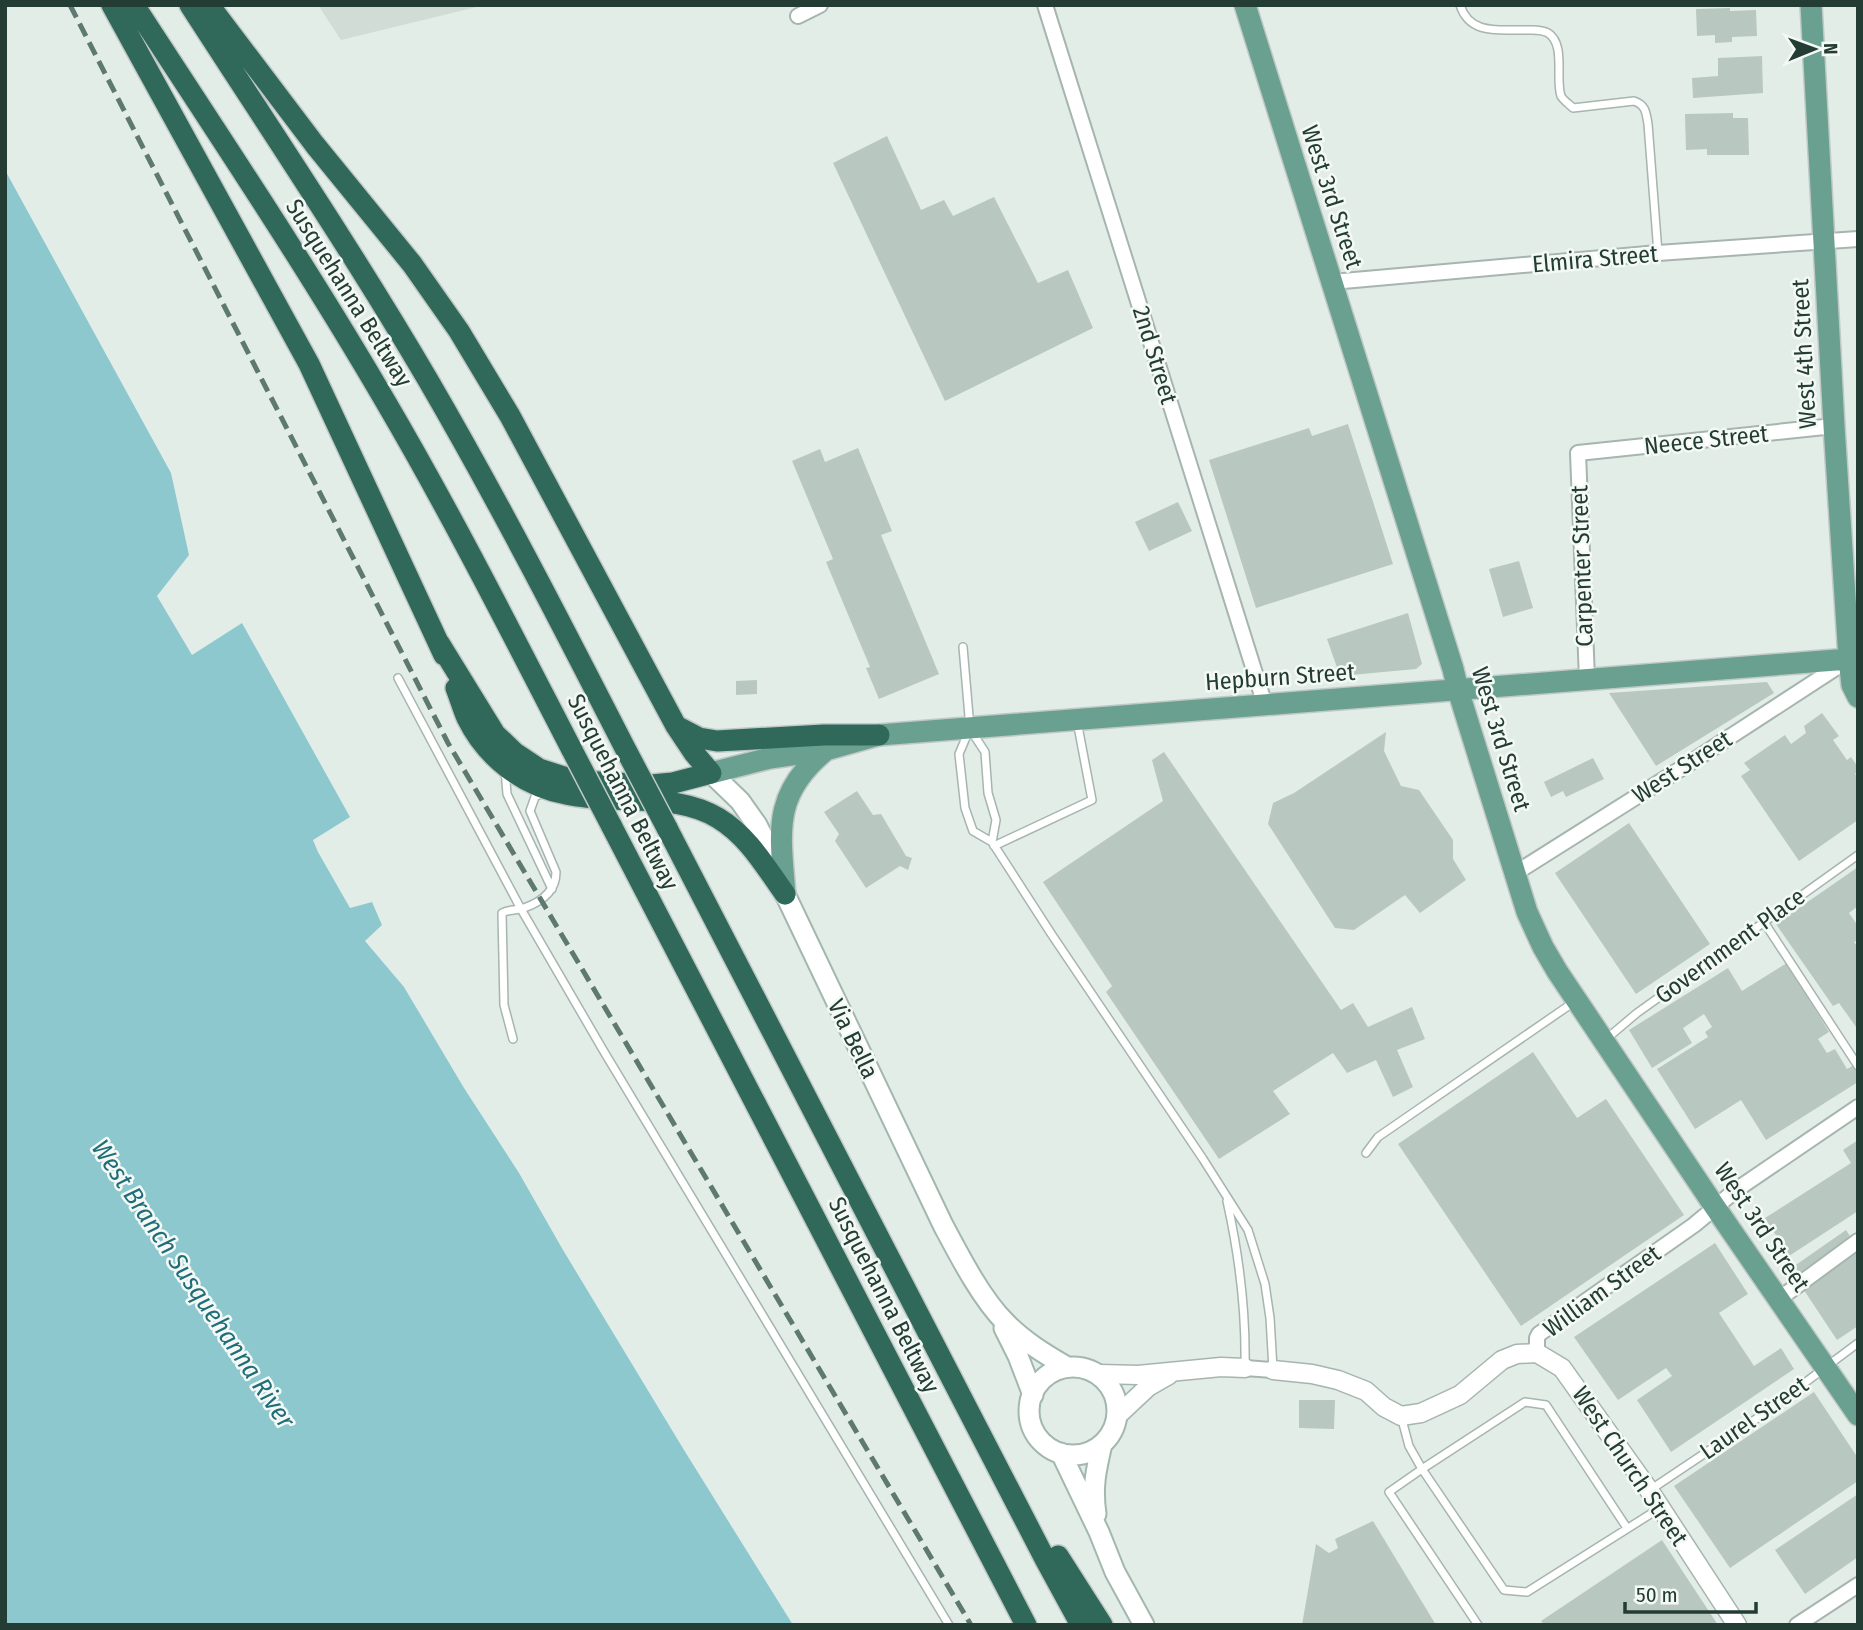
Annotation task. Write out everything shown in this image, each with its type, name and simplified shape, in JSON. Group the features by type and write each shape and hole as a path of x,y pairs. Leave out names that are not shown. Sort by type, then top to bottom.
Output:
{"highway":[{"path":"112,5 309,364 439,643 467,718 483,744 505,766 548,789 580,796 676,803 704,811 742,836 785,894"},
{"name":"Susquehanna Beltway","path":"134,5 285,237 386,401 479,570 1025,1625"},
{"name":"Susquehanna Beltway","path":"190,5 339,236 433,390 521,547 1081,1625"},
{"path":"209,5 308,136 412,264 459,331 510,416 676,726 711,774 651,785 567,778 539,769 514,753 495,734 439,643"},
{"path":"676,726 699,738 717,741 879,735"},
{"path":"981,1436 1102,1625"}],"main road":[{"name":"West 3rd Street","path":"1245,5 1527,912 1543,947 1576,1001 1858,1415"},
{"name":"West 4th Street","path":"1811,5 1834,426 1854,659 1852,685 1858,698"},
{"name":"Hepburn Street","path":"711,774 770,758 826,750 879,735 1854,659"},
{"path":"785,894 781,838 784,809 802,772 826,750"},
{"name":"Via Bella","path":"711,774 740,801 757,825 785,894 943,1225 959,1256 993,1308 1018,1356 1033,1395"},
{"name":"Via Bella","path":"993,1308 1006,1324 1028,1343 1067,1367"},
{"path":"1099,1532 1093,1487 1102,1444 1114,1427 1117,1416 1115,1397 1100,1374 1089,1369 1067,1367 1044,1378 1033,1395 1030,1415 1036,1434 1050,1448 1073,1455 1083,1454 1102,1444"},
{"path":"1061,1453 1115,1572 1143,1625"}],"street":[{"path":"798,16 820,5"},
{"name":"2nd Street","path":"1045,5 1265,705"},
{"name":"Elmira Street","path":"1332,282 1658,253 1858,239"},
{"name":"Neece Street","path":"1578,453 1834,426"},
{"name":"Carpenter Street","path":"1578,453 1587,679"},
{"name":"West Street","path":"1514,874 1854,659"},
{"name":"William Street","path":"1401,1416 1421,1413 1460,1395 1502,1360 1517,1354 1537,1353 1539,1334 1695,1225 1736,1190 1858,1107"},
{"path":"1779,1299 1858,1241"},
{"name":"West Church Street","path":"1537,1353 1562,1368 1649,1490 1737,1625"},
{"path":"1100,1374 1138,1374 1221,1367 1312,1374 1366,1391 1384,1407 1401,1416"},
{"path":"1117,1416 1148,1387 1178,1371"},
{"path":"1797,1625 1858,1585"}],"lane":[{"path":"1460,5 1473,25 1488,29 1542,30 1551,35 1555,40 1558,55 1561,95 1573,108 1634,102 1645,108 1658,253"},
{"path":"963,647 970,728 960,754 965,808 973,831 993,844 1248,1230 1265,1284 1273,1370"},
{"path":"398,678 521,909 603,1050 949,1625"},
{"path":"993,844 1092,800 1077,720"},
{"path":"970,728 985,752 988,793 996,820 993,844"},
{"path":"505,766 507,794 552,889"},
{"path":"513,1039 504,1005 502,914 509,909 521,909 541,899 556,882 556,872 530,811 535,797 548,789"},
{"name":"Government Place","path":"1604,1040 1636,1013 1858,855"},
{"path":"1765,922 1858,1066"},
{"path":"1366,1153 1378,1137 1576,1001"},
{"path":"1221,1187 1232,1224 1244,1307 1245,1368"},
{"name":"Laurel Street","path":"1649,1490 1759,1417 1858,1343"},
{"path":"1478,1625 1389,1492 1422,1469 1525,1402 1546,1405 1627,1528"},
{"path":"1401,1416 1409,1446 1422,1469 1504,1590 1527,1592 1660,1508"}],"shaded area":[{"path":"318,5 485,5 341,40"}],"water":[{"name":"West Branch Susquehanna River","path":"5,170 171,473 189,555 157,596 192,655 242,623 350,817 313,840 350,908 372,902 382,925 365,941 404,987 793,1625 5,1625"}],"building":[{"path":"1730,8 1730,11 1756,10 1757,36 1732,37 1732,42 1715,43 1715,35 1697,36 1696,9"},
{"path":"1762,56 1763,93 1693,98 1692,78 1718,76 1718,58"},
{"path":"1733,113 1733,118 1748,118 1749,155 1707,155 1707,149 1686,150 1685,114"},
{"path":"887,136 921,210 944,200 953,216 994,197 1038,283 1068,270 1093,328 945,401 833,163"},
{"path":"1348,424 1393,564 1256,608 1209,460 1309,428 1312,436"},
{"path":"858,448 892,531 881,535 939,674 879,699 866,668 870,667 826,562 833,559 792,461 820,449 825,462"},
{"path":"1178,502 1192,531 1149,551 1135,522"},
{"path":"1519,561 1533,608 1503,617 1489,569"},
{"path":"1408,613 1422,664 1416,669 1340,676 1327,639"},
{"path":"757,680 757,694 736,695 736,681"},
{"path":"1767,682 1774,693 1656,766 1609,693"},
{"path":"1822,713 1839,736 1833,740 1847,760 1851,757 1858,767 1855,774 1858,778 1858,820 1799,861 1741,776 1750,770 1744,763 1785,735 1791,744 1806,733 1804,726"},
{"path":"1386,732 1384,751 1401,786 1419,790 1453,840 1453,859 1466,880 1420,913 1405,895 1354,930 1335,928 1268,824 1273,803 1294,793"},
{"path":"1164,752 1341,1010 1353,1003 1368,1027 1412,1007 1425,1039 1397,1050 1413,1087 1393,1097 1376,1060 1347,1073 1333,1053 1273,1091 1290,1114 1219,1159 1106,992 1112,986 1043,882 1163,801 1152,760"},
{"path":"1593,758 1604,779 1566,797 1563,791 1551,797 1544,782"},
{"path":"857,791 873,815 881,814 906,856 912,858 908,870 900,866 866,888 835,841 839,834 824,812"},
{"path":"1629,823 1710,944 1636,994 1555,873"},
{"path":"1858,867 1858,906 1849,913 1858,926 1858,940 1854,942 1858,947 1856,1027 1839,1003 1833,1006 1776,924"},
{"path":"1787,963 1829,1032 1818,1039 1827,1053 1835,1049 1847,1069 1854,1065 1858,1071 1858,1082 1766,1140 1741,1100 1695,1129 1657,1069 1708,1037 1705,1032 1712,1027 1704,1014 1683,1028 1692,1043 1652,1068 1629,1030 1728,968 1742,991"},
{"path":"1533,1052 1577,1118 1606,1099 1684,1215 1521,1326 1398,1144"},
{"path":"1858,1140 1858,1211 1789,1256 1765,1218 1851,1163 1843,1150"},
{"path":"1846,1230 1858,1249 1858,1326 1837,1340 1790,1269"},
{"path":"1715,1243 1748,1294 1719,1313 1754,1366 1781,1348 1794,1369 1671,1452 1637,1400 1672,1376 1666,1368 1618,1400 1574,1337"},
{"path":"1814,1392 1858,1458 1858,1481 1730,1568 1674,1486"},
{"path":"1299,1400 1335,1400 1334,1429 1299,1428"},
{"path":"1858,1494 1858,1557 1805,1594 1775,1550"},
{"path":"1373,1521 1436,1625 1302,1625 1316,1544 1329,1553 1338,1548 1335,1539"},
{"path":"1662,1540 1718,1625 1544,1625 1541,1621"}],"railway":[{"path":"70,5 448,743 971,1625"}]}
